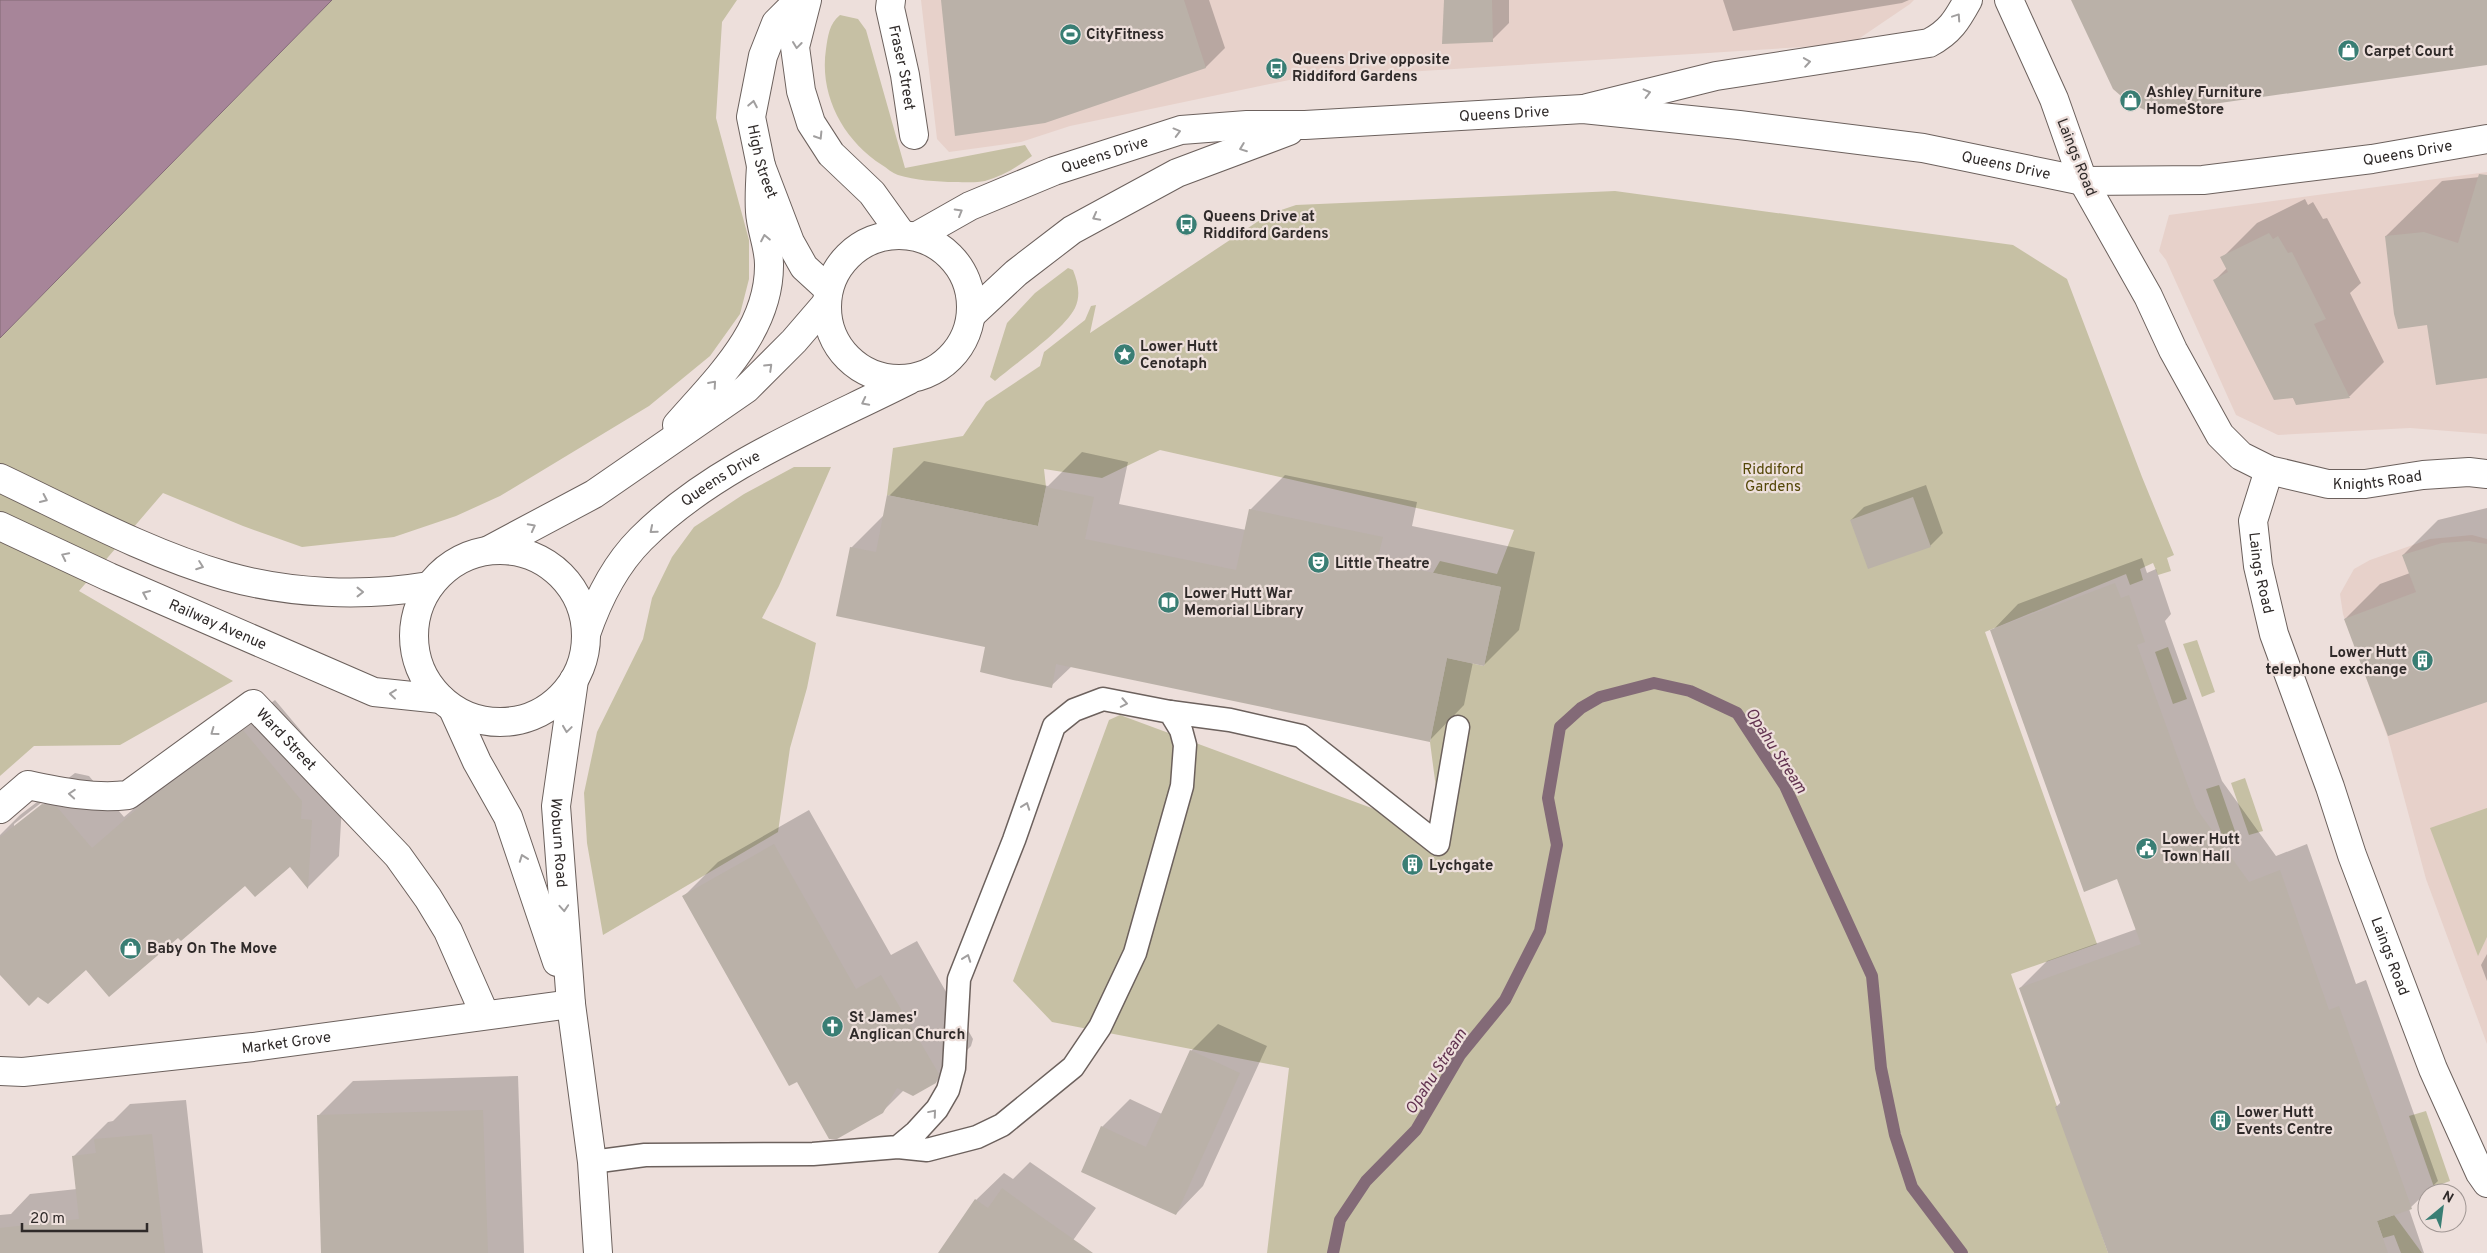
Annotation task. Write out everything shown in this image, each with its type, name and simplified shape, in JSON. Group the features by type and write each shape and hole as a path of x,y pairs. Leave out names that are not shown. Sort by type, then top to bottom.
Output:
{"main road":[{"name":"High Street","path":"799,0 776,23 763,56 751,117 761,166 790,242 804,267 826,297"},
{"path":"807,0 795,47 801,91 811,123 831,154 872,193 908,234"},
{"name":"Queens Drive","path":"1583,109 1716,76 1929,43 1944,35 1968,0"},
{"name":"Laings Road","path":"2009,0 2054,99 2083,181 2148,296 2173,350 2220,435 2241,456 2269,470 2254,521 2258,566 2274,634 2330,787 2352,855 2433,1069 2480,1173 2487,1183"},
{"name":"Fraser Street","path":"884,3 905,75 914,135"},
{"name":"Queens Drive","path":"908,234 1054,171 1181,130 1247,124 1304,125 1583,109 1739,125 1923,148 2083,181 2204,180 2372,159 2487,138"},
{"name":"Queens Drive","path":"971,315 1016,273 1072,230 1177,173 1304,125"},
{"path":"646,460 738,355 761,310 768,289 770,263 760,213 761,166"},
{"path":"908,234 932,242 962,272 970,293 971,315 964,340 947,361 927,376 909,380 884,380 863,370 841,352 830,328 826,297 831,277 860,245 877,237 908,234"},
{"path":"489,550 511,550 533,556 552,567 568,583 579,602 585,623 586,634 581,667 562,696 547,708 529,717 510,722 491,722 471,717 447,704 428,684 418,665 414,645 414,624 417,611 429,586 442,571 459,560 489,550 594,494 646,460 746,389 794,341 826,297"},
{"name":"Queens Drive","path":"586,634 596,604 616,571 641,539 690,498 776,447 909,380"},
{"name":"Knights Road","path":"2269,470 2328,484 2365,484 2423,475 2469,472 2487,474"},
{"path":"0,478 138,544 226,576 279,588 342,592 394,592 429,586"},
{"name":"Railway Avenue","path":"0,526 109,577 374,692 447,704"},
{"name":"Woburn Road","path":"574,680 556,806 571,1004 592,1162 598,1253"},
{"name":"Ward Street","path":"0,810 28,785 64,793 128,795 253,704 398,856 428,898 448,931 485,1015"},
{"name":"Woburn Road","path":"447,704 476,762 508,817 529,874 571,1004"},
{"name":"Market Grove","path":"0,1071 23,1072 253,1047 571,1004"}],"lane":[{"path":"898,1146 916,1132 932,1114 948,1090 954,1068 959,979 1017,832 1054,726 1074,710 1103,698 1170,712 1230,720 1301,736 1438,844 1458,727"},
{"path":"592,1162 645,1155 813,1154 898,1146 927,1150 977,1137 1002,1125 1073,1067 1100,1027 1135,953 1182,786 1185,745 1181,730 1170,712"}],"shaded area":[{"path":"0,0 332,0 0,338"},
{"path":"921,0 1914,0 1851,44 1294,79 1070,126 1021,142 949,152 937,139"},
{"path":"2487,172 2487,434 2410,428 2278,435 2236,415 2166,260 2159,251 2169,215"},
{"path":"2472,535 2487,539 2487,1044 2426,879 2388,738 2343,614 2340,594 2354,569 2370,560 2430,539"}],"green space":[{"path":"332,0 737,0 722,22 716,118 749,240 749,279 740,314 710,356 649,406 500,496 456,516 394,537 302,547 243,526 163,493 79,591 233,681 120,745 34,746 0,776 0,338"},
{"path":"840,15 858,19 866,30 905,168 1025,145 1032,156 1004,174 985,181 941,182 896,174 868,155 845,129 830,99 826,83 825,66 828,35 831,26"},
{"name":"Riddiford Gardens","path":"1615,191 2013,245 2067,279 2142,477 2174,555 2167,558 2171,571 2158,575 2153,563 2140,569 2143,580 2130,585 2126,574 1985,632 2097,944 2011,974 2108,1253 1267,1253 1289,1068 1052,1022 1013,981 1109,720 1120,715 1442,834 1430,742 1447,658 1484,666 1501,587 1433,573 1440,561 1497,574 1514,530 1160,450 1102,478 1044,469 1046,487 1038,526 887,495 893,448 963,436 986,402 1040,366 1044,352 1085,320 1091,306 1096,305 1090,333 1269,214 1296,205"},
{"path":"1068,268 1073,270 1077,284 1078,298 1075,308 1061,326 995,381 990,377 1007,323 1035,293"},
{"path":"794,467 831,467 779,586 762,618 816,643 807,688 790,748 778,832 603,935 587,843 584,793 597,732 643,639 652,598 672,557 694,527 744,494"},
{"path":"2197,640 2215,692 2202,697 2183,644"},
{"path":"2168,647 2187,699 2173,704 2155,652"},
{"path":"2245,778 2263,831 2249,835 2231,783"},
{"path":"2219,785 2237,837 2224,841 2206,789"},
{"path":"2487,808 2487,937 2478,956 2430,828"},
{"path":"2426,1111 2450,1181 2433,1183 2409,1116"},
{"path":"2394,1215 2422,1253 2401,1253 2394,1235 2383,1238 2377,1221"}],"building":[{"name":"CityFitness","path":"941,0 1184,0 1206,68 1045,123 955,136"},
{"path":"1444,0 1492,0 1493,42 1442,44"},
{"path":"2071,0 2487,0 2487,65 2164,111 2145,110 2128,102 2113,89"},
{"path":"2479,174 2487,175 2487,378 2436,385 2427,325 2398,329 2394,314 2385,236 2424,232 2458,243"},
{"path":"2269,233 2273,239 2278,236 2288,253 2292,252 2326,319 2314,324 2350,398 2296,405 2293,398 2274,400 2213,280 2228,272 2220,257"},
{"name":"Lower Hutt War Memorial Library","path":"1046,487 1094,497 1085,539 1236,570 1249,509 1383,537 1377,561 1501,587 1484,666 1447,658 1430,742 1056,664 1052,688 1013,680 980,672 985,647 836,616 850,547 876,552 887,495 1038,526"},
{"path":"1913,497 1931,547 1868,569 1850,520"},
{"name":"Lower Hutt telephone exchange","path":"2469,541 2487,544 2487,702 2388,736 2344,619 2416,592 2402,555 2442,543"},
{"path":"2115,583 2121,598 2129,595 2145,642 2137,645 2196,808 2249,882 2280,870 2329,1010 2339,1006 2412,1209 2377,1221 2388,1253 2108,1253 2055,1107 2061,1105 2019,988 2141,944 2117,879 2084,892 1990,630"},
{"path":"243,730 302,801 301,819 312,820 308,889 290,867 255,897 245,886 181,941 178,938 109,997 86,970 48,1004 38,997 29,1006 0,975 0,837 42,804 57,807 92,848 145,802"},
{"name":"St James' Anglican Church","path":"774,844 856,989 881,975 939,1074 936,1083 913,1096 897,1088 883,1113 837,1139 829,1139 797,1082 789,1086 682,896"},
{"path":"1190,1050 1240,1073 1176,1215 1081,1172 1101,1126 1146,1147"},
{"path":"483,1110 488,1253 321,1253 317,1115"},
{"path":"152,1134 165,1253 0,1253 0,1228 79,1219 72,1156 96,1153 94,1139"},
{"path":"1002,1188 1093,1253 938,1253 975,1199 988,1208"}],"waterway":[{"name":"Opahu Stream","path":"1333,1253 1340,1220 1366,1181 1416,1130 1460,1055 1505,1000 1540,931 1557,845 1548,798 1560,727 1581,708 1600,697 1654,683 1690,691 1737,713 1785,786 1872,976 1881,1068 1895,1135 1912,1187 1962,1253"}],"place":[{"name":"CityFitness","path":"1070,34"},
{"name":"Carpet Court","path":"2348,51"},
{"name":"Queens Drive opposite Riddiford Gardens","path":"1276,68"},
{"name":"Ashley Furniture HomeStore","path":"2130,101"},
{"name":"Queens Drive at Riddiford Gardens","path":"1187,225"},
{"name":"Lower Hutt Cenotaph","path":"1124,355"},
{"name":"Little Theatre","path":"1319,563"},
{"name":"Lower Hutt War Memorial Library","path":"1168,602"},
{"name":"Lower Hutt telephone exchange","path":"2423,661"},
{"name":"Lower Hutt Town Hall","path":"2146,848"},
{"name":"Lychgate","path":"1413,865"},
{"name":"Baby On The Move","path":"131,948"},
{"name":"St James' Anglican Church","path":"833,1026"},
{"name":"Lower Hutt Events Centre","path":"2220,1121"}]}
